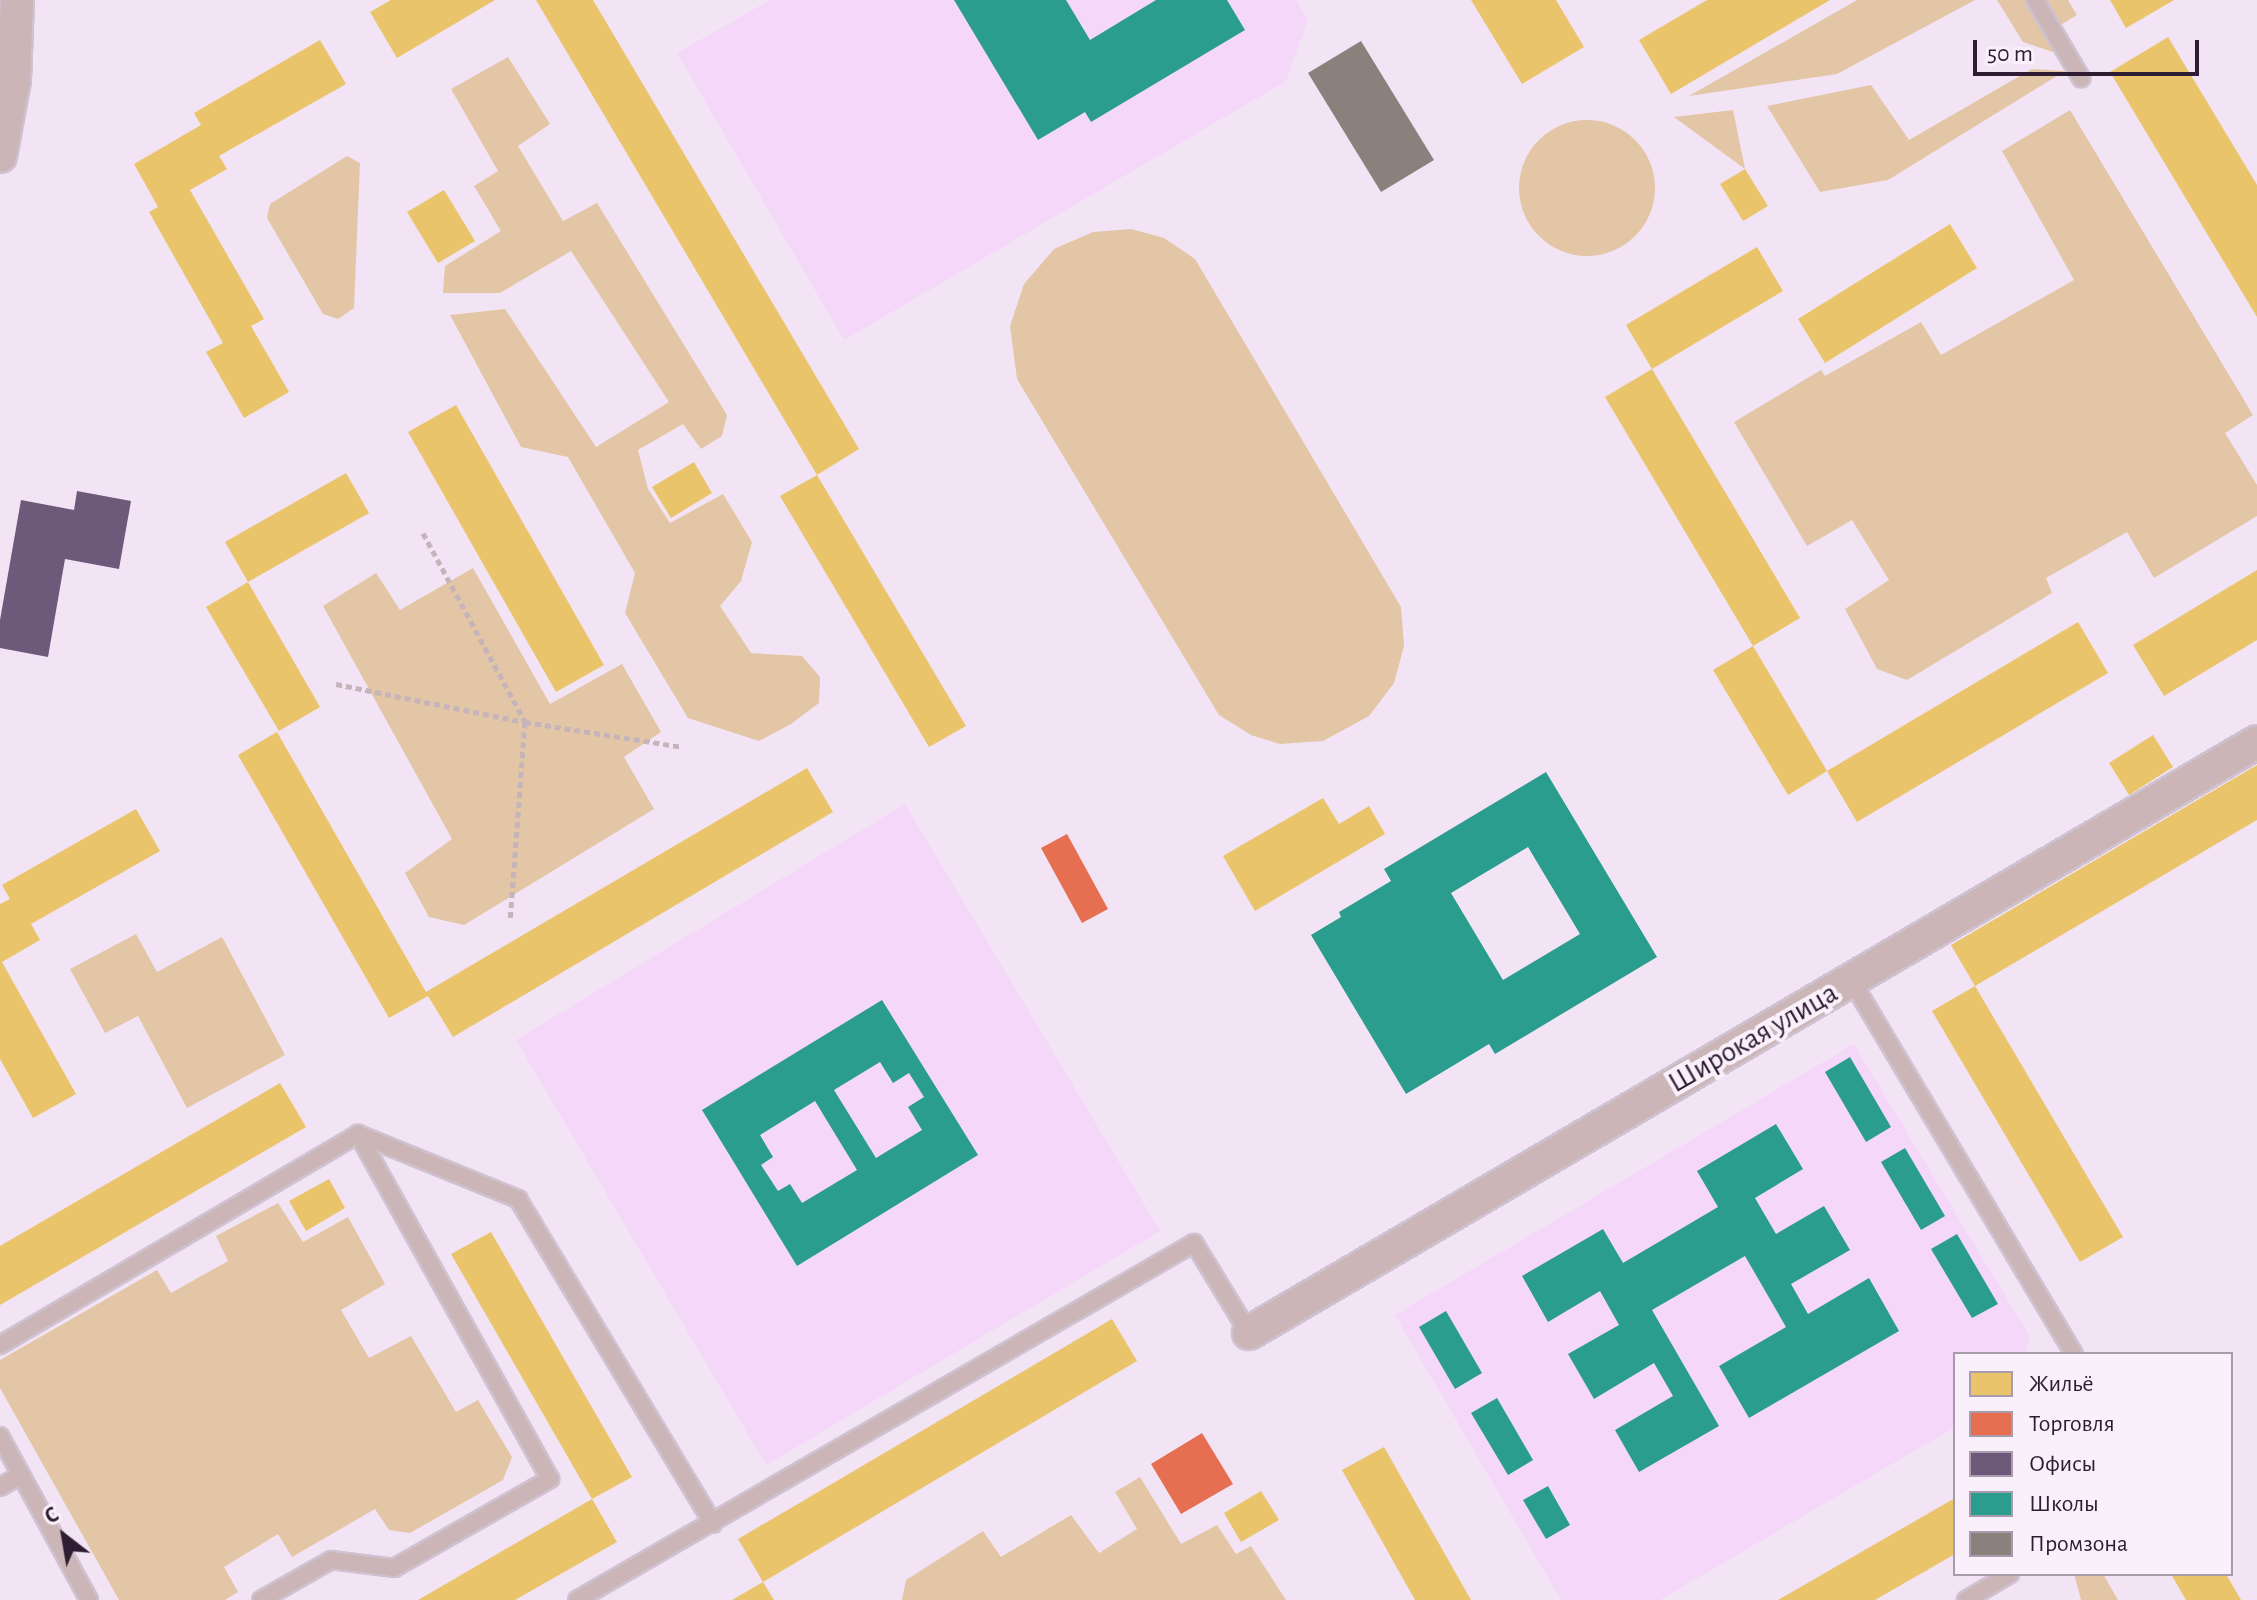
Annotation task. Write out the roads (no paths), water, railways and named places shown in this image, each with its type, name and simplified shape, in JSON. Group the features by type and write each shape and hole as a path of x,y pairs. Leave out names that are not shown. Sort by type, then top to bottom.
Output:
{"street":[{"path":"0,156 14,80 17,0"},
{"name":"Широкая улица","path":"1249,1333 2257,742"}],"lane":[{"path":"2035,0 2081,78"},
{"path":"1851,980 2073,1352"},
{"path":"358,1134 518,1199 713,1524"},
{"path":"0,1345 358,1134"},
{"path":"261,1600 331,1560 394,1568 550,1479 358,1134"},
{"path":"577,1600 601,1594 713,1524 1194,1243 1249,1333"},
{"path":"0,1436 89,1600"},
{"path":"0,1487 21,1475"},
{"path":"1966,1600 2007,1576"}]}
